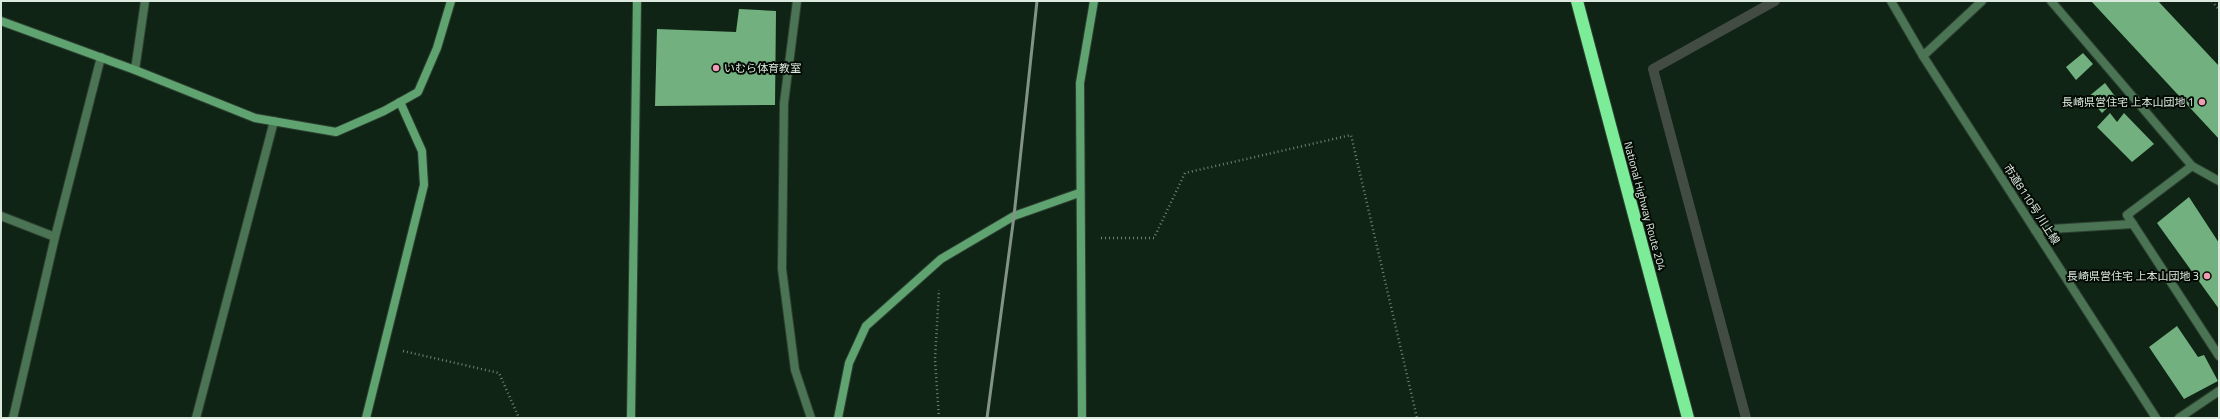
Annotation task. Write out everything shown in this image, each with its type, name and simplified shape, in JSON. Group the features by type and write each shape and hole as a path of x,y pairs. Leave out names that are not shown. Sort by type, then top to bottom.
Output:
{"highway":[{"name":"National Highway Route 204","path":"1577,1 1688,418"}],"street":[{"path":"135,70 145,1"},
{"path":"1,21 101,57 255,118 336,132 384,112 418,92 437,48 451,1"},
{"path":"631,418 637,1"},
{"path":"797,1 784,103 782,269 795,370 812,418"},
{"path":"1082,418 1080,83 1094,1"},
{"name":"市道8110号 川上線","path":"1891,1 1923,56 2156,418"},
{"path":"1923,56 1982,1"},
{"path":"2051,1 2192,166 2219,181"},
{"path":"13,418 55,237 101,57"},
{"path":"366,418 424,185 422,151 400,102"},
{"path":"196,418 274,121"},
{"path":"2192,166 2127,215 2219,356"},
{"path":"838,418 849,363 866,326 941,259 1014,216 1080,193"},
{"path":"1,216 55,237"},
{"path":"2035,230 2133,224"},
{"path":"2179,418 2219,391"}],"path":[{"path":"2212,1 2219,10"},
{"path":"1080,237 1154,238 1185,173 1351,136 1417,418"},
{"path":"939,418 935,360 941,259"},
{"path":"383,346 498,373 518,418"}],"building":[{"name":"長崎県営住宅 上本山団地 1","path":"2091,1 2158,1 2219,66 2219,139"},
{"name":"いむら体育教室","path":"739,9 776,11 775,105 655,106 657,29 736,32"},
{"path":"2083,53 2093,64 2076,80 2066,67"},
{"path":"2105,83 2117,99 2102,113 2088,97"},
{"path":"2110,113 2117,122 2124,113 2154,144 2132,162 2097,127"},
{"name":"長崎県営住宅 上本山団地 3","path":"2189,197 2219,243 2219,309 2157,223"},
{"path":"2177,326 2198,357 2204,355 2218,381 2184,399 2149,347"}],"waterway":[{"path":"1746,418 1653,69 1775,1"}],"railway":[{"path":"987,418 1014,216 1037,1"}],"place":[{"name":"いむら体育教室","path":"716,68"},
{"name":"長崎県営住宅 上本山団地 1","path":"2202,102"},
{"name":"長崎県営住宅 上本山団地 3","path":"2207,276"}]}
